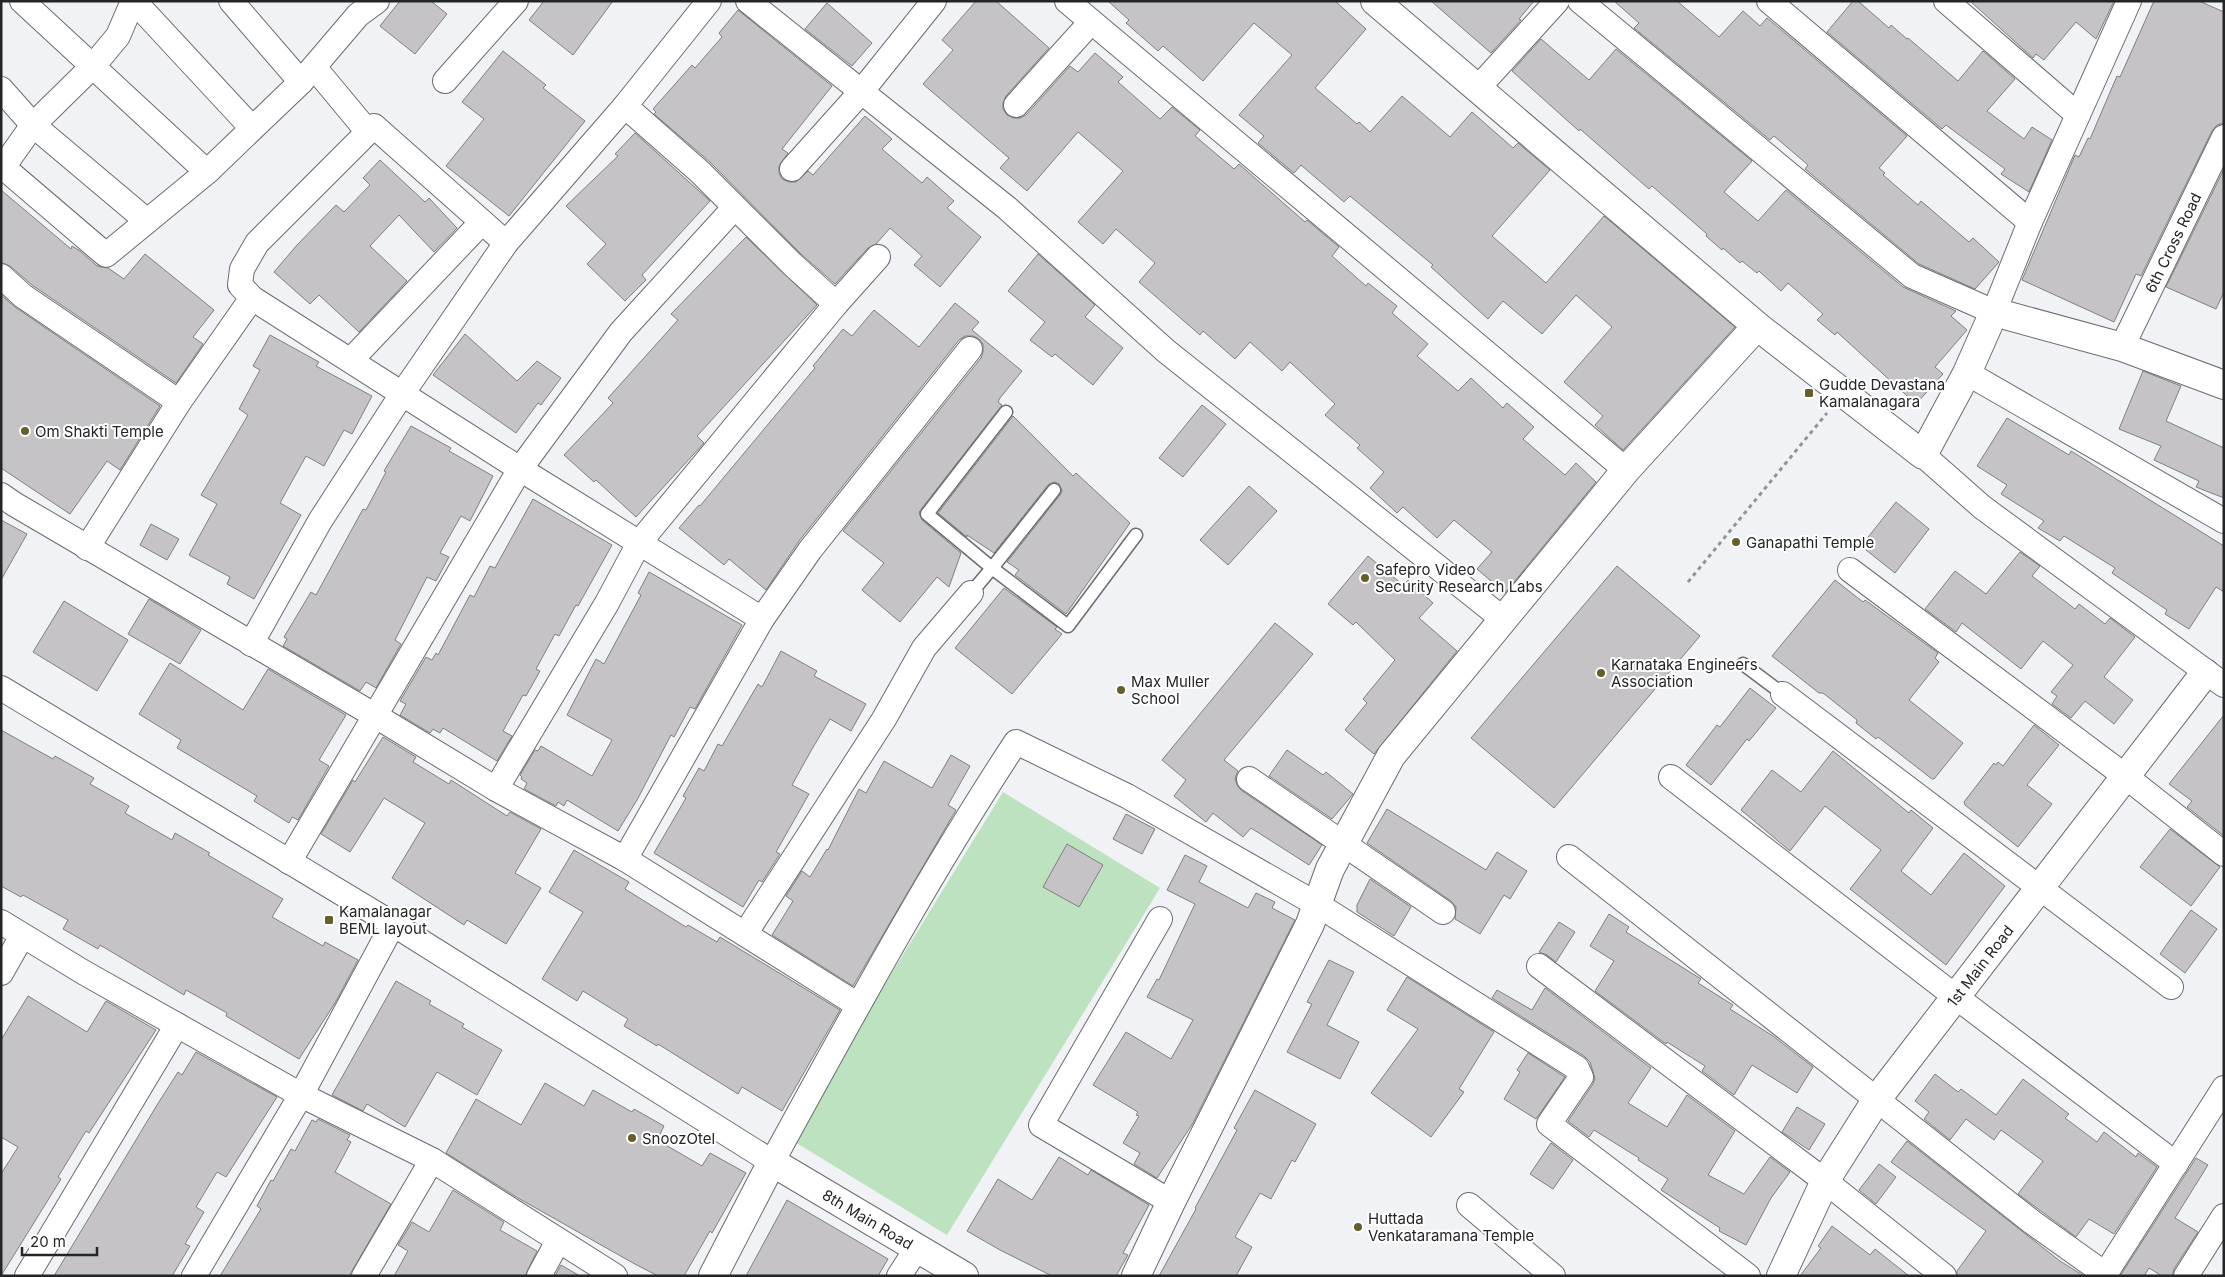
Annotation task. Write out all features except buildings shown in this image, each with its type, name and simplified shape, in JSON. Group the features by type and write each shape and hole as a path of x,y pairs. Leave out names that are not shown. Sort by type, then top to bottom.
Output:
{"street":[{"path":"22,1 207,172"},
{"path":"252,128 134,1 118,36 94,66 33,125 2,169 106,255 207,172 308,75 360,6"},
{"path":"231,1 368,132"},
{"path":"444,81 516,1"},
{"path":"251,644 320,521 402,394 506,244 625,106 709,1"},
{"path":"748,1 1007,208 1166,351 1503,619"},
{"path":"792,169 861,92 934,1"},
{"path":"1067,1 1626,470"},
{"path":"1375,1 1757,326 1923,455 1982,507 2214,679"},
{"path":"1477,89 1557,1"},
{"path":"1580,1 1912,276 1994,312 2122,347 2224,385"},
{"path":"1769,1 2030,222"},
{"path":"1946,1 2078,115"},
{"path":"1923,455 1967,373 2030,222 2129,1"},
{"path":"1016,105 1091,22"},
{"path":"1,89 33,125 147,221"},
{"path":"625,106 700,172 792,264 836,304"},
{"path":"506,244 374,126 257,243 242,269 240,285 252,298 402,394 762,619"},
{"name":"6th Cross Road","path":"2122,347 2224,137"},
{"path":"290,862 374,715 520,469 621,332 735,207"},
{"path":"351,360 482,222"},
{"path":"496,789 607,603 639,543 836,304 878,257"},
{"path":"1,276 24,296 179,402"},
{"path":"87,548 179,402 252,298"},
{"path":"1136,1276 1296,953 1318,905 1330,869 1391,756 1626,470 1757,326"},
{"path":"625,859 762,619 816,543 970,349"},
{"path":"1967,373 2224,521"},
{"path":"1,495 87,548 374,715 496,789 625,859 858,1006"},
{"path":"1850,570 2125,776 2224,854"},
{"path":"745,934 884,719 924,648 970,593"},
{"name":"1st Main Road","path":"1781,1276 1824,1181 1877,1099 2125,776 2214,679"},
{"path":"1,688 393,924 772,1162"},
{"path":"1783,694 2171,987"},
{"path":"713,1276 772,1162 908,917 985,789 1016,742 1127,796 1318,905 1577,1068 1581,1077 1549,1124 1748,1276"},
{"path":"1672,777 1956,997 2176,1164"},
{"path":"1249,780 1443,912"},
{"path":"1569,857 2032,1222 2104,1275 2224,1088"},
{"path":"1160,919 1041,1125 1171,1202"},
{"path":"1,922 22,936 301,1095 432,1160 615,1276"},
{"path":"194,1276 301,1095 393,924"},
{"path":"1,973 22,936"},
{"path":"1538,966 1824,1181 1944,1276"},
{"path":"27,1276 177,1025"},
{"path":"364,1276 432,1160"},
{"name":"8th Main Road","path":"772,1162 964,1276"},
{"path":"1469,1205 1553,1276"},
{"path":"2186,1276 2224,1216"},
{"path":"539,1276 558,1241"},
{"path":"899,1276 916,1248"}],"lane":[{"path":"1006,412 927,514 992,568 1068,626 1136,535"},
{"path":"970,593 1054,490"},
{"path":"1743,664 1783,694"}],"path":[{"path":"1688,582 1844,393"}],"green space":[{"path":"1003,792 1160,888 947,1235 790,1139"}],"place":[{"name":"Gudde Devastana Kamalanagara","path":"1809,393"},
{"name":"Om Shakti Temple","path":"25,431"},
{"name":"Ganapathi Temple","path":"1736,542"},
{"name":"Safepro Video Security Research Labs","path":"1365,578"},
{"name":"Karnataka Engineers Association","path":"1601,673"},
{"name":"Max Muller School","path":"1121,690"},
{"name":"Kamalanagar BEML layout","path":"329,920"},
{"name":"SnoozOtel","path":"632,1138"},
{"name":"Huttada Venkataramana Temple","path":"1358,1227"}]}
